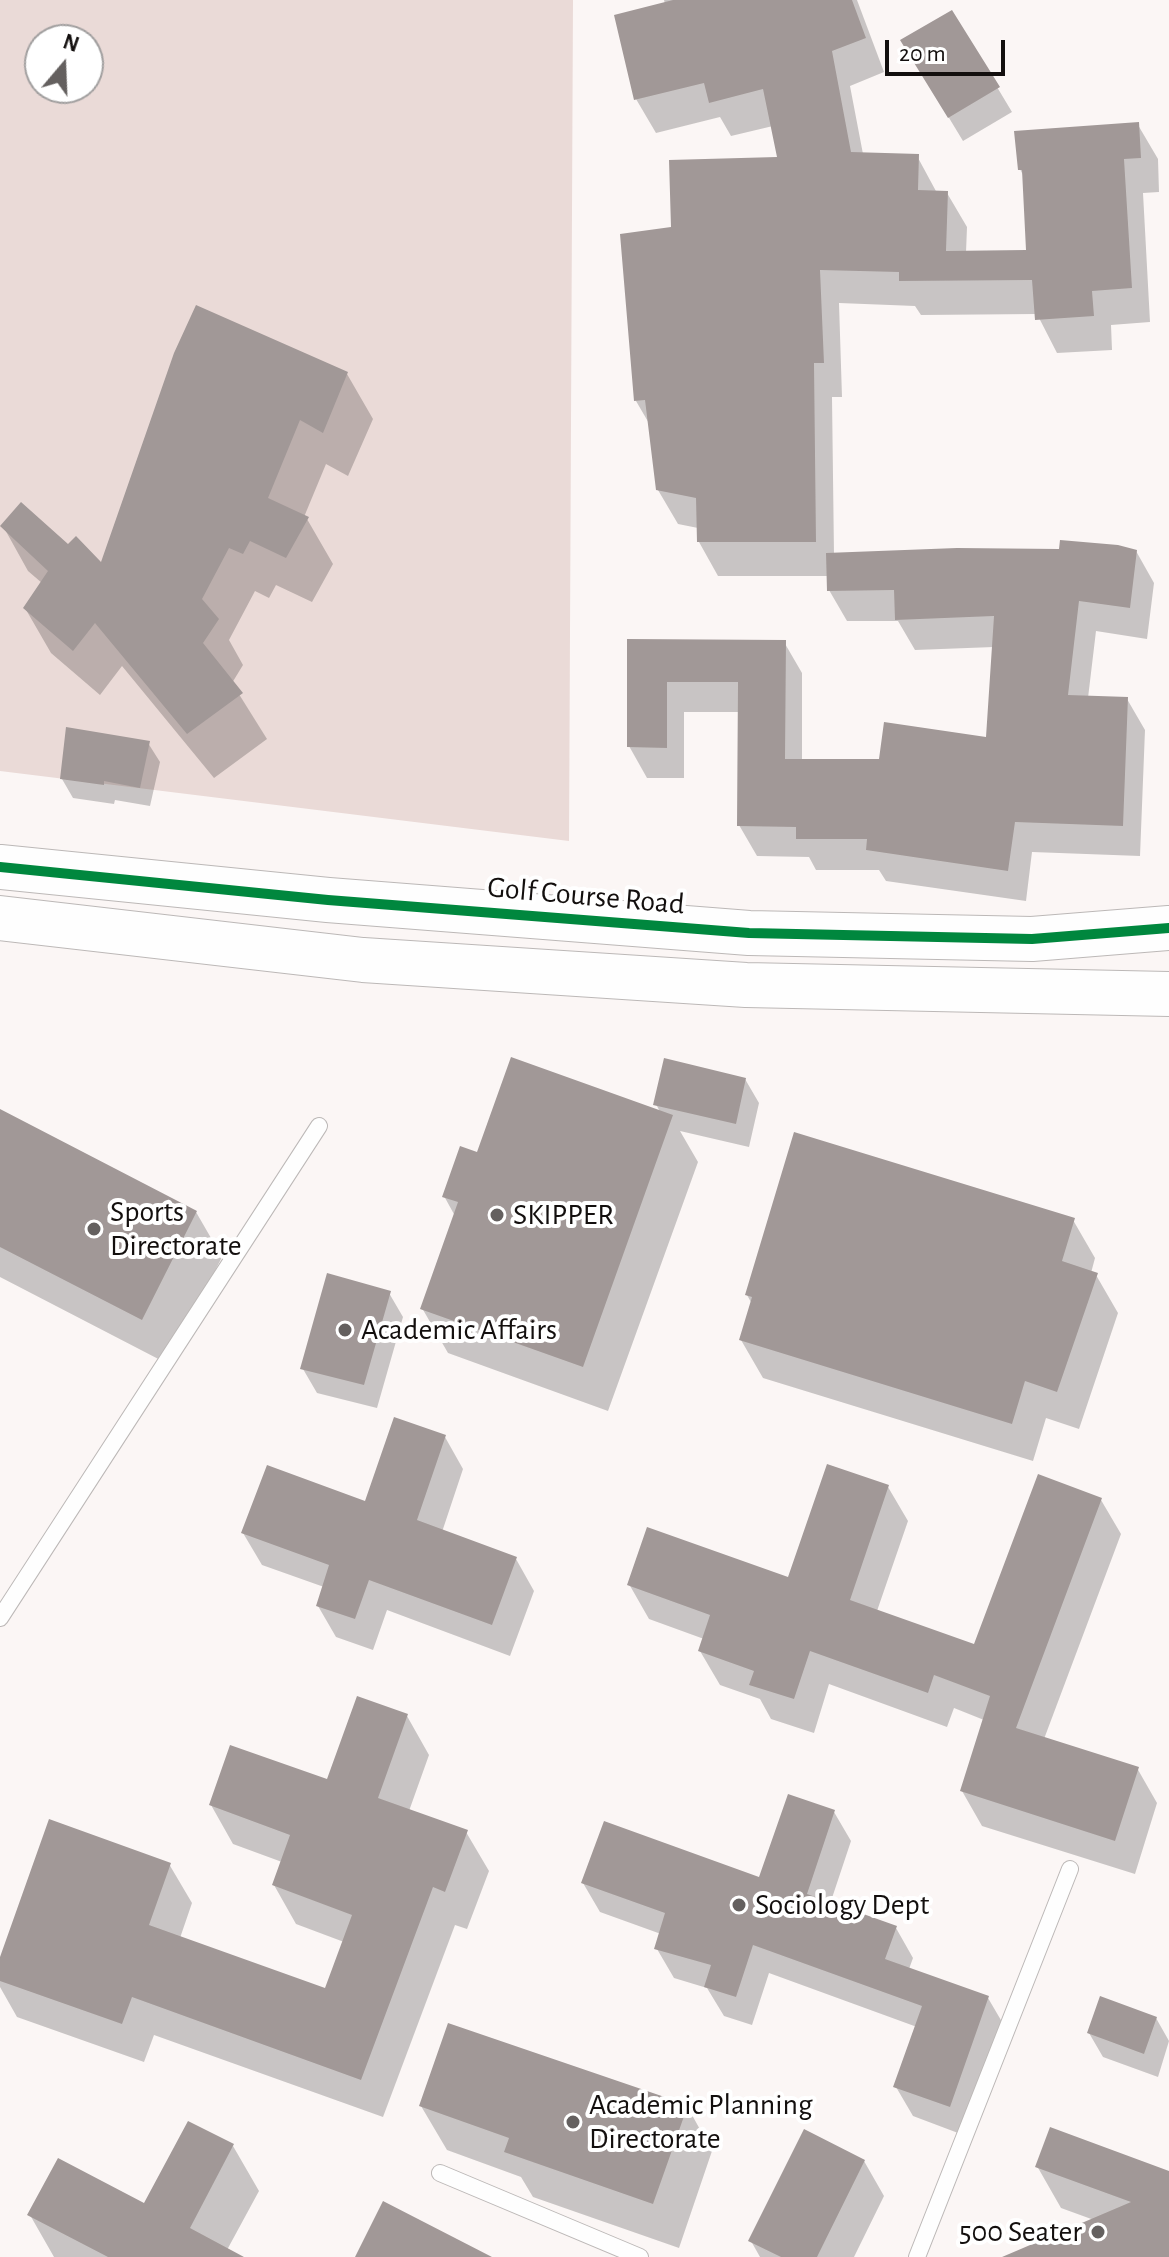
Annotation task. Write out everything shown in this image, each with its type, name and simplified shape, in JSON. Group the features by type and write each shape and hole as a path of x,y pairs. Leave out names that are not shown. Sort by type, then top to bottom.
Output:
{"street":[{"name":"Golf Course Road","path":"0,867 328,900 749,933 1032,939 1169,928"},
{"path":"0,918 363,960 730,984 1169,994"}],"lane":[{"path":"0,1618 319,1126"},
{"path":"917,2257 1070,1869"},
{"path":"440,2173 640,2257"}],"shaded area":[{"path":"0,0 573,0 569,841 0,771"}],"building":[{"path":"673,0 852,0 866,38 832,51 851,152 919,154 918,190 948,191 946,251 1026,250 1022,170 1018,170 1014,131 1139,122 1141,158 1124,159 1132,288 1092,291 1094,316 1035,320 1032,280 899,281 899,272 820,270 824,363 814,363 816,542 697,542 696,498 656,490 645,400 634,401 620,234 671,227 669,160 777,157 763,89 709,103 704,83 634,100 614,15"},
{"path":"952,10 1000,87 948,118 900,40"},
{"path":"196,305 348,372 323,433 300,420 268,498 309,517 286,558 250,541 243,554 229,548 202,599 219,619 203,643 243,693 187,734 95,623 73,651 23,608 48,571 0,526 21,502 68,544 76,536 101,562 174,353"},
{"path":"1060,540 1118,545 1137,550 1130,608 1079,601 1068,695 1128,697 1123,826 1015,822 1008,871 866,850 867,839 796,839 796,827 737,826 738,682 667,682 667,748 627,747 627,639 786,640 785,759 879,759 884,722 986,737 994,616 895,620 894,590 827,591 826,553 957,548 1059,549"},
{"path":"66,727 150,741 140,788 104,781 104,785 60,779"},
{"name":"SKIPPER","path":"511,1057 673,1115 583,1367 420,1309 458,1202 442,1197 460,1146 477,1152"},
{"path":"664,1058 746,1078 736,1124 653,1105"},
{"name":"Sports Directorate","path":"0,1109 197,1211 142,1320 0,1247"},
{"path":"794,1132 1075,1218 1062,1261 1098,1273 1057,1392 1025,1381 1012,1424 739,1340 752,1297 745,1295"},
{"name":"Academic Affairs","path":"327,1273 391,1291 364,1385 300,1369"},
{"path":"394,1417 446,1435 417,1520 517,1557 492,1625 369,1580 355,1619 316,1606 329,1565 241,1533 267,1465 365,1501"},
{"path":"827,1464 889,1485 850,1600 974,1644 1038,1474 1102,1498 1016,1728 1139,1767 1115,1841 960,1791 990,1696 934,1675 928,1693 810,1651 794,1699 749,1685 754,1671 698,1651 710,1615 627,1585 647,1527 788,1577"},
{"path":"357,1696 408,1714 378,1798 468,1830 445,1892 433,1887 361,2080 132,1997 122,2024 0,1981 0,1957 49,1819 171,1863 149,1925 325,1988 352,1915 272,1885 290,1835 209,1805 230,1745 327,1779"},
{"path":"788,1794 835,1810 807,1894 897,1926 885,1959 989,1996 950,2107 893,2087 922,2006 753,1945 736,1997 704,1987 711,1965 654,1949 665,1913 581,1883 604,1821 759,1877"},
{"path":"1100,1996 1157,2017 1144,2054 1087,2033"},
{"name":"Academic Planning Directorate","path":"448,2023 688,2105 653,2204 504,2152 509,2138 419,2106"},
{"path":"188,2121 234,2144 190,2228 244,2257 108,2257 27,2215 58,2158 144,2203"},
{"path":"1050,2127 1169,2171 1169,2257 1002,2257 1131,2202 1035,2167"},
{"path":"804,2129 865,2160 817,2257 781,2257 748,2241"},
{"path":"383,2201 492,2257 355,2257"}],"cycle path":[{"path":"0,867 328,900 749,933 1032,939 1169,928"}],"place":[{"name":"SKIPPER","path":"497,1215"},
{"name":"Sports Directorate","path":"94,1229"},
{"name":"Academic Affairs","path":"345,1330"},
{"name":"Sociology Dept","path":"739,1905"},
{"name":"Academic Planning Directorate","path":"573,2122"},
{"name":"500 Seater","path":"1098,2232"}]}
